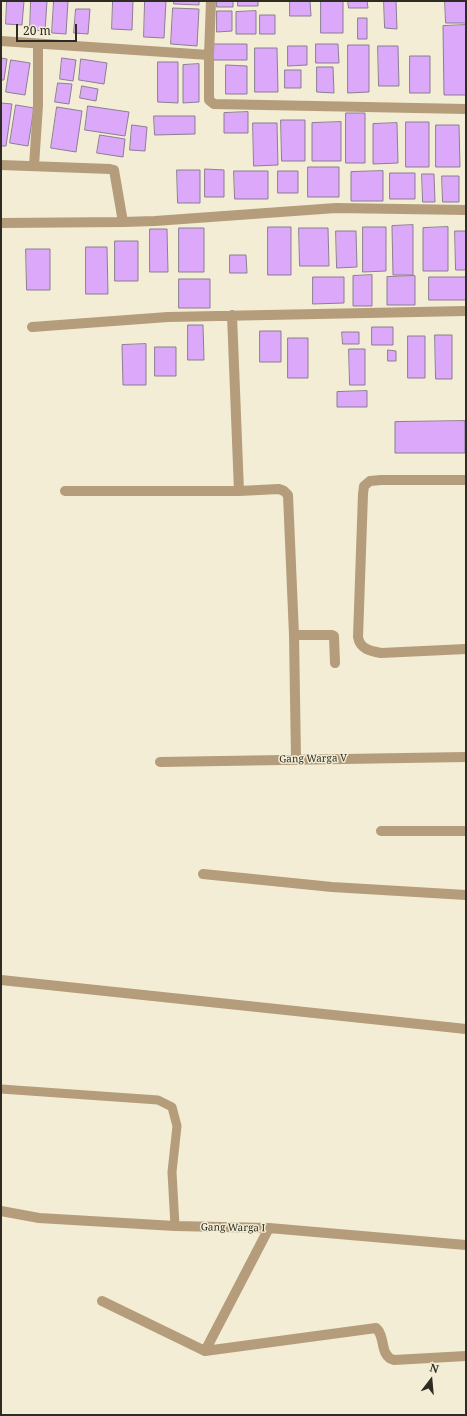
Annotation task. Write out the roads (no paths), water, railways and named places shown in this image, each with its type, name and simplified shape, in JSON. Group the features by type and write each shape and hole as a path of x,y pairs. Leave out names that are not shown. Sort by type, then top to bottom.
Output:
{"street":[{"path":"211,1 209,100 214,104 466,108"},
{"path":"1,41 209,55"},
{"path":"34,166 38,105 38,44"},
{"path":"1,166 114,170 123,222"},
{"path":"1,223 155,221 336,208 466,210"},
{"path":"32,327 168,317 466,311"},
{"path":"232,315 238,491"},
{"path":"466,480 381,480 370,482 364,486 362,494 358,637 359,642 364,648 382,653 466,649"},
{"path":"65,492 238,491 279,489 288,495 294,635 296,759"},
{"path":"294,635 334,636 335,663"},
{"name":"Gang Warga V","path":"160,762 466,757"},
{"path":"381,831 466,831"},
{"path":"203,874 332,887 466,895"},
{"path":"1,980 466,1029"},
{"name":"Gang Warga I","path":"1,1211 39,1218 175,1226 269,1228 466,1245"},
{"path":"205,1351 269,1228"},
{"path":"102,1301 205,1351 376,1328 379,1331 387,1357 390,1359 466,1356"}],"lane":[{"path":"1,1089 158,1100 172,1107 177,1126 172,1172 175,1226"}]}
